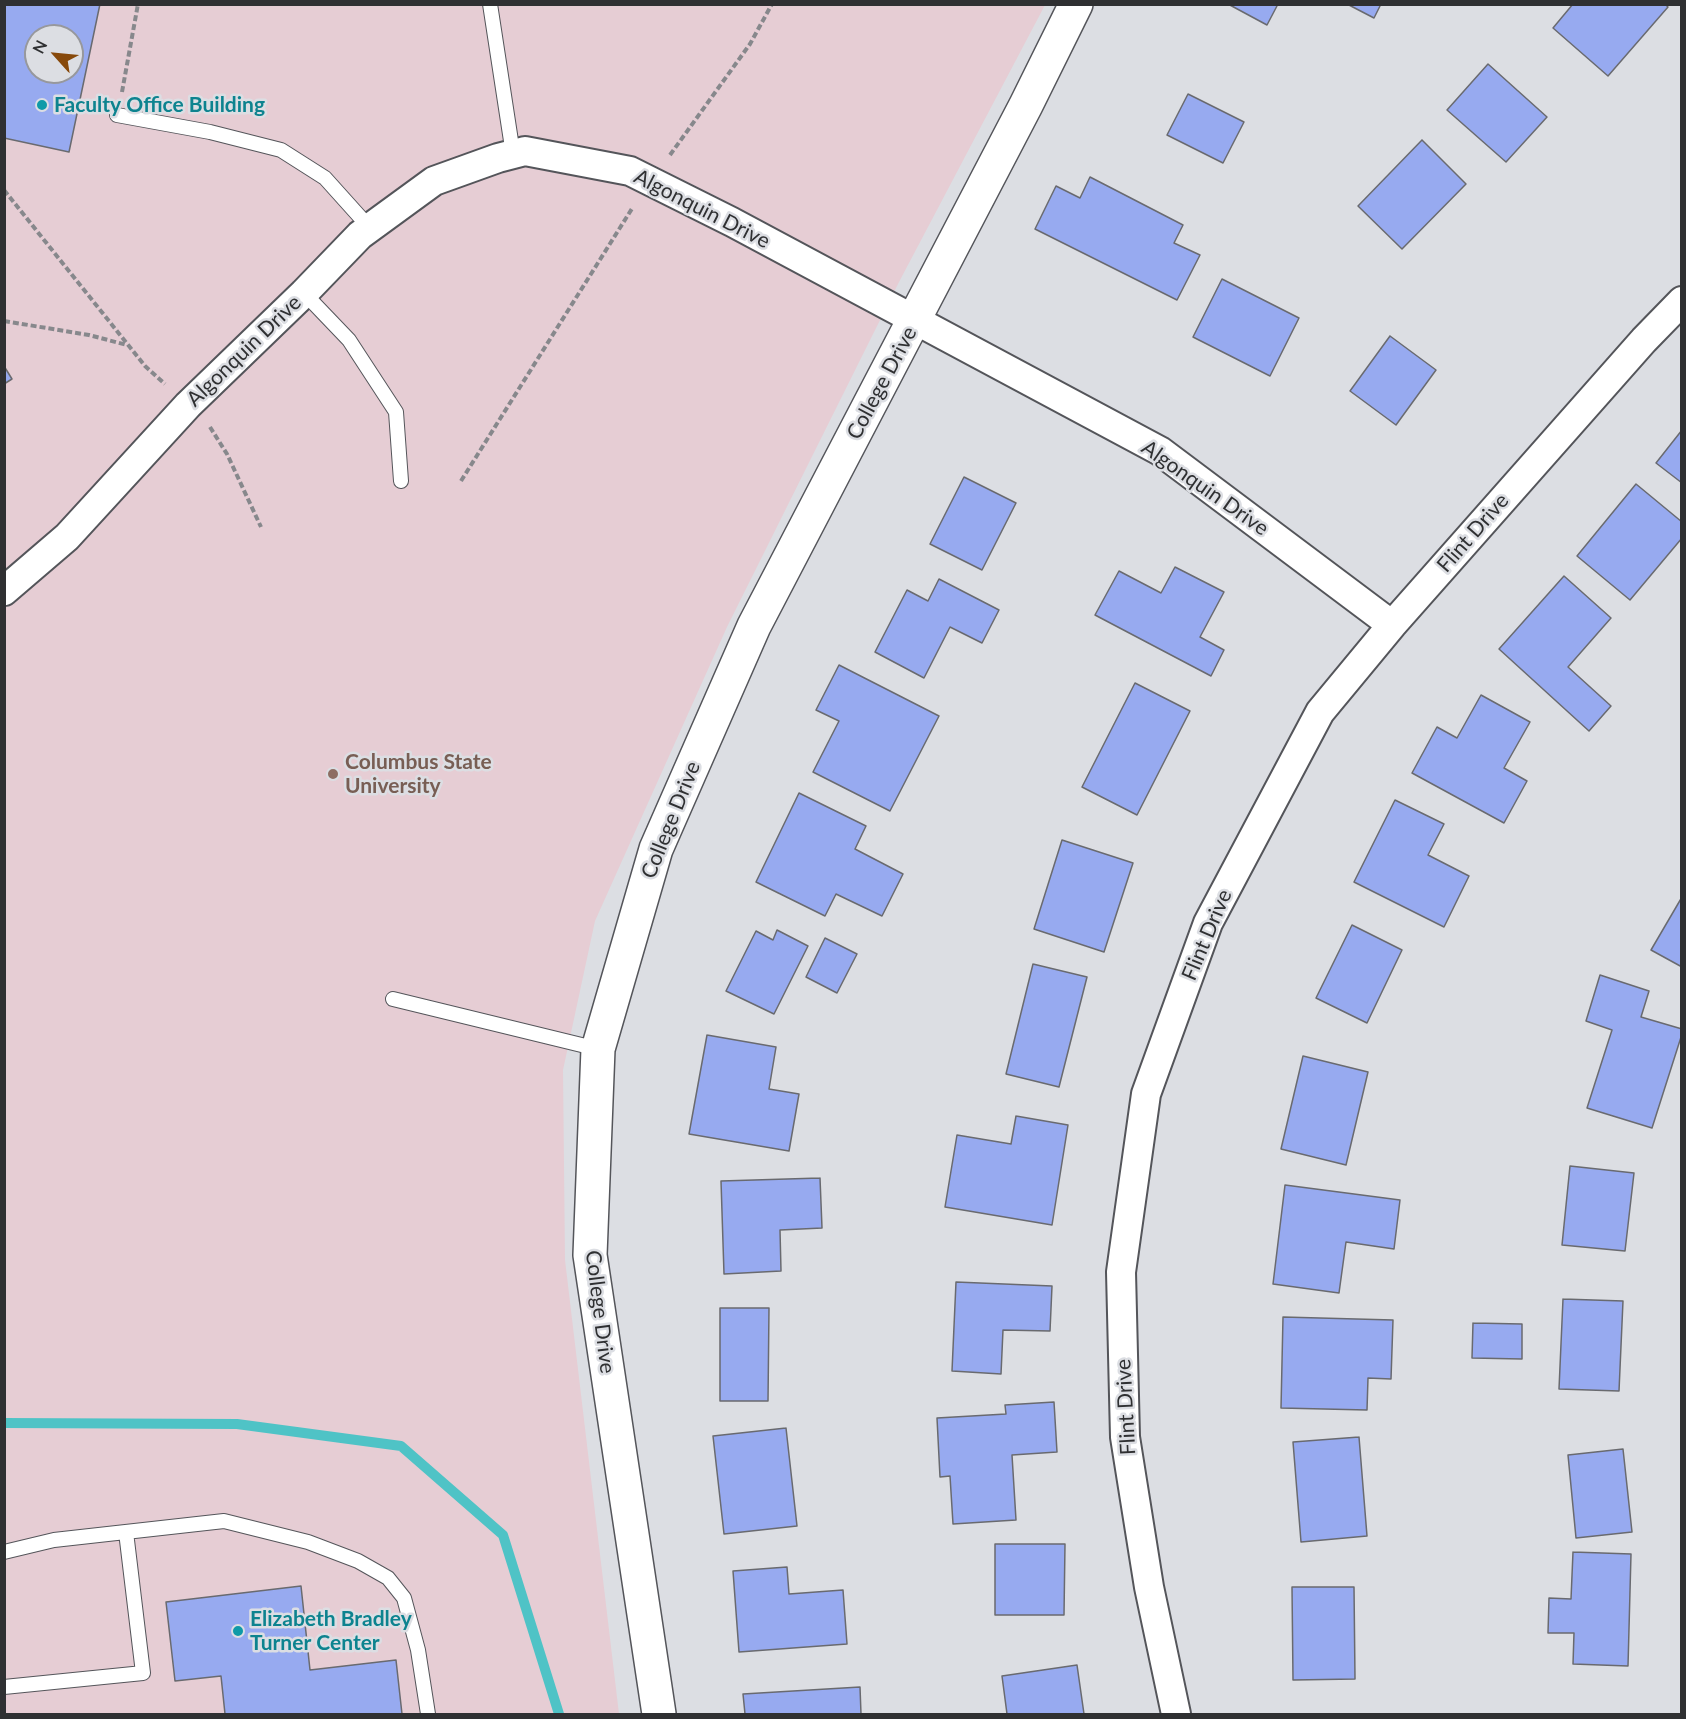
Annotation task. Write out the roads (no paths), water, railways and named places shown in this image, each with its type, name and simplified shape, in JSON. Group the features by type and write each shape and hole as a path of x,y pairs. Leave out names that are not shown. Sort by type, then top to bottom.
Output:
{"street":[{"name":"College Drive","path":"659,1714 590,1255 598,1049 656,849 754,626 1026,105 1076,4"},
{"name":"Algonquin Drive","path":"4,591 67,537 188,405 369,227 434,181 525,151 630,171 742,228 1160,451 1392,626"},
{"name":"Flint Drive","path":"1176,1714 1149,1587 1125,1437 1121,1272 1146,1094 1208,923 1320,712 1392,626 1636,348 1682,301"}],"lane":[{"path":"490,4 513,154"},
{"path":"117,115 210,132 281,150 325,178 369,227"},
{"path":"304,293 349,340 396,412 401,481"},
{"path":"393,999 598,1049"},
{"path":"4,1552 54,1540 224,1521 308,1542 358,1561 388,1578 404,1598 418,1650 428,1714"},
{"path":"4,1687 143,1673 126,1532"}],"waterway":[{"path":"4,1423 237,1424 401,1446 503,1535 559,1714"}],"place":[{"name":"Faculty Office Building","path":"42,105"},
{"name":"Columbus State University","path":"333,774"},
{"name":"Elizabeth Bradley Turner Center","path":"238,1631"}]}
